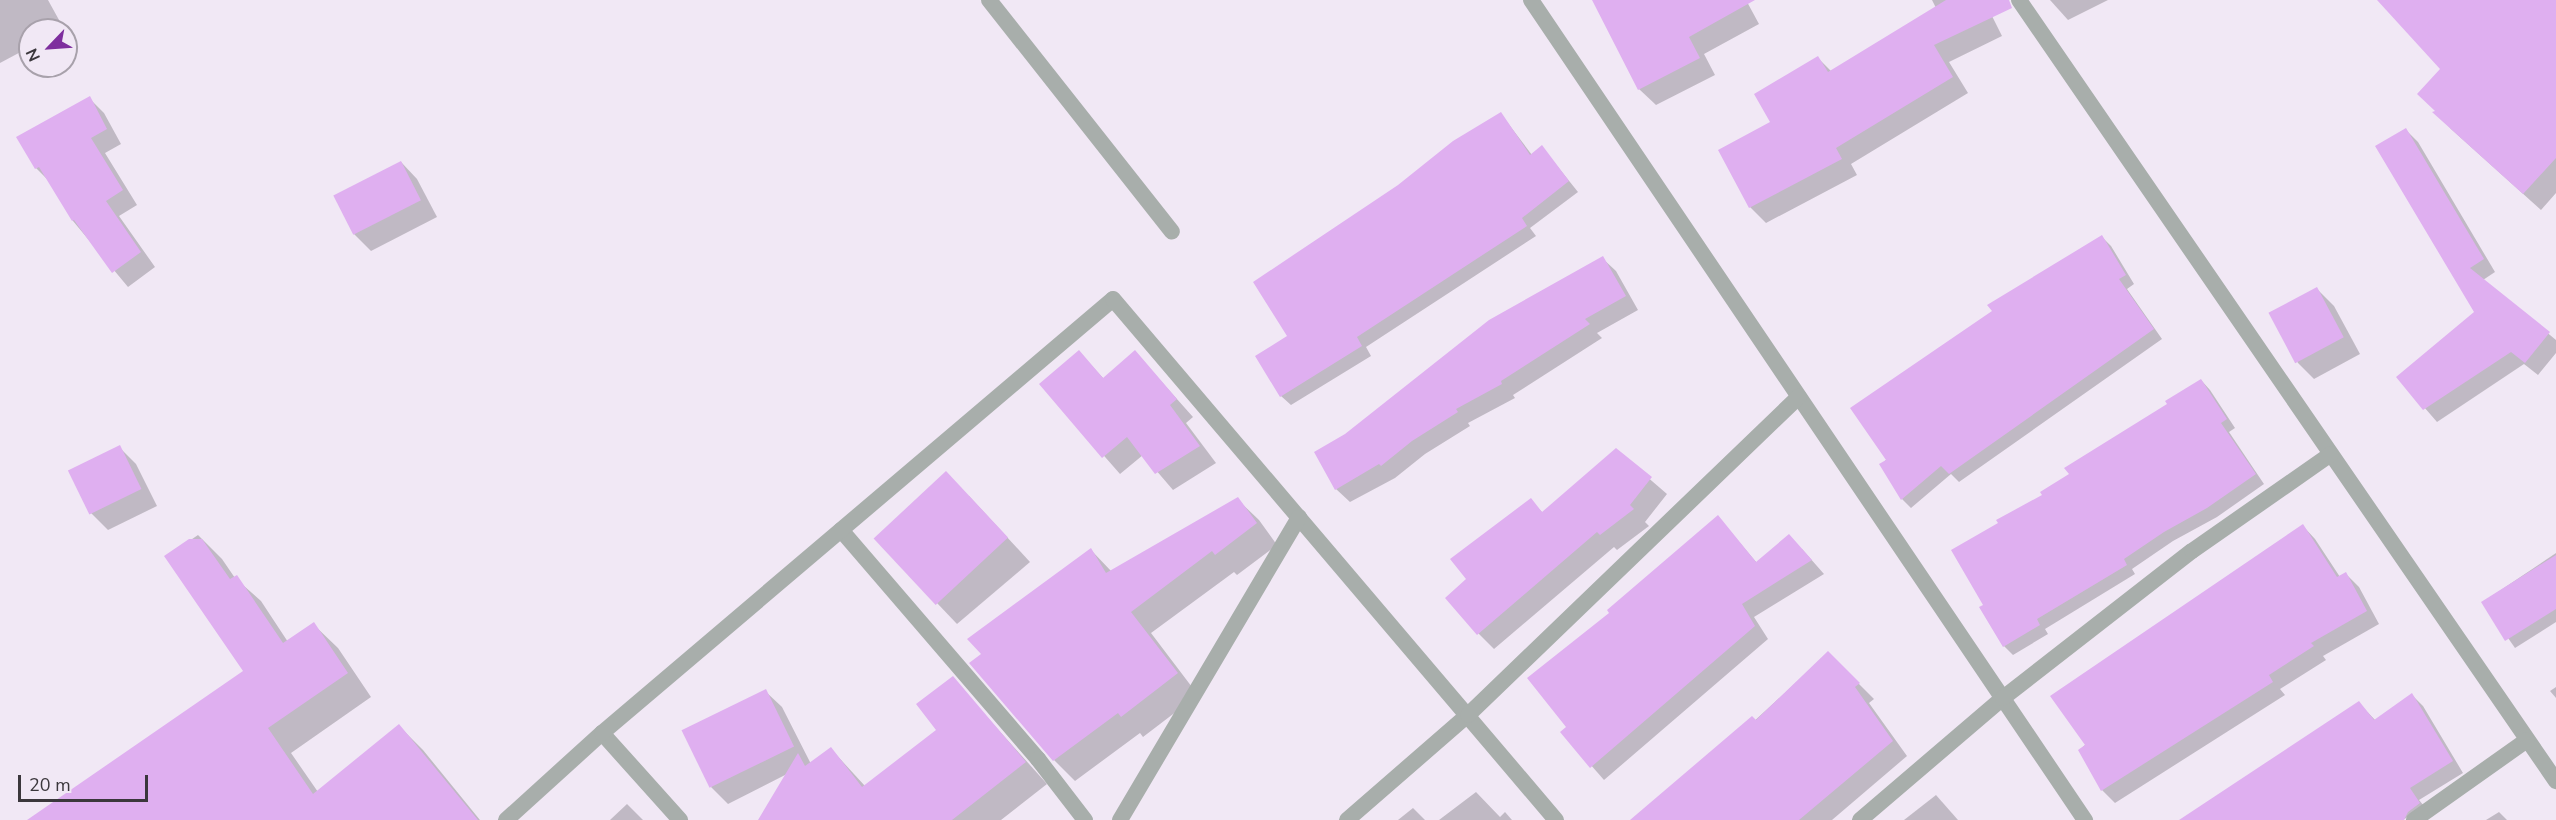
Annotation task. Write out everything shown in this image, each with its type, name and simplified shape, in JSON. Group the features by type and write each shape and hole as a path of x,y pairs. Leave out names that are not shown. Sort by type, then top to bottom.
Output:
{"street":[{"path":"989,0 1172,232"},
{"path":"1531,0 2085,820"},
{"path":"2019,0 2556,782"},
{"path":"507,820 602,733 1113,299 1556,820"},
{"path":"1347,820 1468,716 1799,397"},
{"path":"1860,820 2003,698 2192,551 2331,454"},
{"path":"1120,820 1299,517"},
{"path":"841,530 1038,759 1085,820"},
{"path":"602,733 680,820"},
{"path":"2414,820 2527,740"}],"building":[{"path":"1592,0 1755,0 1689,37 1700,58 1638,90"},
{"path":"1946,0 2009,0 2012,8 1934,45 1953,77 1836,148 1842,159 1749,208 1718,150 1770,122 1754,94 1818,56 1828,72"},
{"path":"2377,0 2556,0 2556,158 2523,194 2432,112 2435,111 2417,94 2440,69"},
{"path":"90,96 107,129 91,138 123,190 106,201 141,252 112,273 74,220 72,221 39,167 35,169 16,137"},
{"path":"1501,112 1530,155 1542,145 1569,181 1522,218 1527,226 1357,337 1362,346 1280,397 1255,356 1287,336 1253,282 1398,185 1453,141"},
{"path":"2406,128 2484,259 2470,268 2550,332 2525,363 2511,352 2423,410 2396,377 2474,312 2375,146"},
{"path":"401,161 421,200 353,235 333,196"},
{"path":"2102,235 2126,275 2119,279 2154,329 1949,474 1941,466 1901,500 1879,464 1886,460 1850,408 1992,311 1987,305"},
{"path":"1603,256 1626,296 1585,319 1590,324 1501,381 1502,384 1456,409 1458,412 1412,441 1381,466 1379,464 1335,490 1314,452 1345,434 1489,320"},
{"path":"2317,287 2344,337 2295,363 2268,313"},
{"path":"1079,350 1103,378 1135,350 1177,399 1170,405 1200,446 1155,474 1127,437 1102,458 1039,384"},
{"path":"2201,379 2227,419 2221,423 2256,474 2207,508 2164,532 2124,559 2127,565 2037,619 2040,625 2003,647 1979,607 1983,605 1951,550 1998,523 1996,520 2042,495 2040,492 2069,474 2064,468 2167,404 2165,401"},
{"path":"120,445 141,489 89,514 68,470"},
{"path":"1616,448 1652,477 1630,505 1634,509 1600,535 1597,532 1477,635 1445,598 1466,579 1450,559 1531,498 1542,512"},
{"path":"946,471 1008,538 936,605 874,539"},
{"path":"1238,497 1257,523 1215,555 1212,551 1131,612 1178,673 1121,717 1118,713 1053,761 969,663 981,654 967,639 1091,548 1106,573"},
{"path":"1718,515 1756,562 1789,534 1812,560 1742,604 1755,626 1590,768 1560,732 1566,727 1527,678 1609,613 1607,610"},
{"path":"2303,524 2337,577 2346,572 2367,611 2311,643 2314,646 2269,675 2273,682 2101,791 2078,750 2085,745 2050,696"},
{"path":"189,539 202,539 230,579 237,575 283,643 314,622 348,673 268,728 313,794 399,724 478,820 27,820 243,671 164,556"},
{"path":"2556,555 2556,609 2505,641 2481,602"},
{"path":"1828,651 1860,683 1855,687 1893,741 1799,820 1630,820 1752,716 1756,720"},
{"path":"953,676 1026,762 952,820 758,820 798,753 805,766 831,747 862,787 936,730 916,704"},
{"path":"766,689 794,747 710,788 682,730"},
{"path":"2412,693 2453,761 2410,788 2420,803 2408,812 2404,820 2179,820 2359,701 2374,720"}]}
